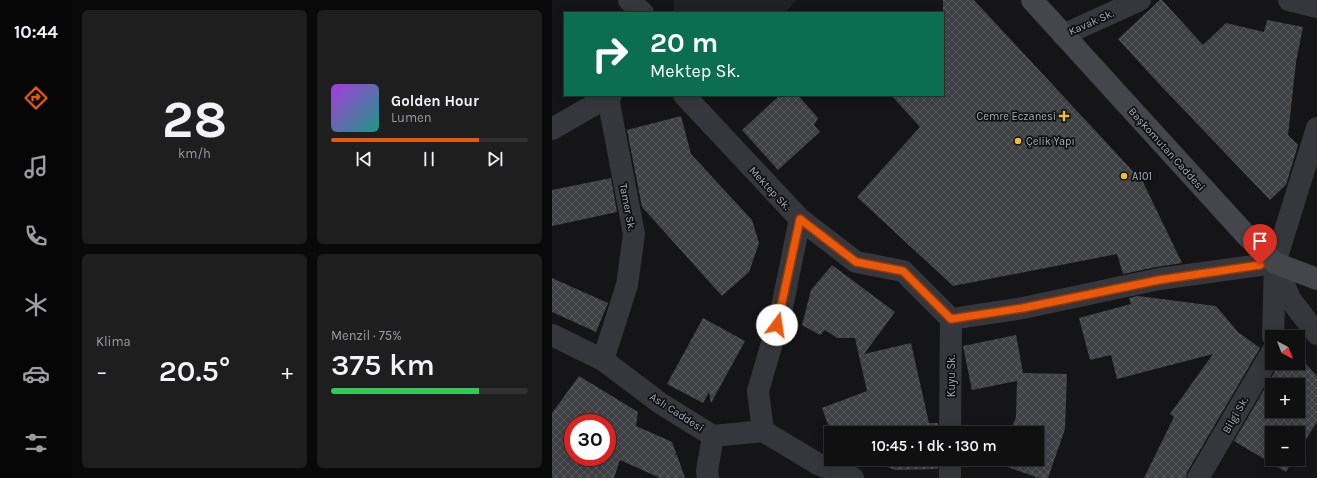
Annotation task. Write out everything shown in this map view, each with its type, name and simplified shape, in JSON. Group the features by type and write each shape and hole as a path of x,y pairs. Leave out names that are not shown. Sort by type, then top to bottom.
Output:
{"street":[{"path":"629,0 642,12"},
{"path":"644,12 650,0"},
{"name":"Başkomutan Caddesi","path":"1032,0 1246,235 1275,263 1317,279"},
{"name":"Kavak Sk.","path":"1063,35 1140,0"},
{"path":"1289,0 1317,7"},
{"name":"Mektep Sk.","path":"685,96 800,219 856,262 903,271 951,319"},
{"path":"552,129 609,97"},
{"name":"Tamer Sk.","path":"603,360 627,285 634,234 609,97"},
{"path":"1274,330 1275,263 1317,128"},
{"path":"800,219 781,312 758,391 763,431 818,464 853,478"},
{"path":"951,319 1023,308 1159,280 1275,263"},
{"path":"1275,263 1290,298 1317,334"},
{"name":"Kuyu Sk.","path":"950,426 951,319"},
{"name":"Aslı Caddesi","path":"552,335 603,360 660,403 713,436 763,431"},
{"name":"Bilgi Sk.","path":"1198,478 1265,364"},
{"path":"708,478 713,436"},
{"path":"950,466 950,478"}],"shaded area":[{"path":"674,0 797,0 785,12 674,12"}],"building":[{"name":"Çelik Yapı","path":"943,0 974,0 1143,182 1182,263 1123,274 1117,254 953,286 857,197 920,127 892,96 944,96"},
{"path":"1160,0 1162,0 1203,45 1226,23 1264,32 1267,20 1303,27 1296,62 1288,135 1298,145 1286,185 1270,200 1118,39"},
{"path":"779,96 799,96 818,118 814,125 820,132 778,170 742,130"},
{"path":"681,116 691,154 752,220 759,243 749,272 722,296 642,207 627,130"},
{"path":"611,178 617,212 552,226 552,190"},
{"path":"832,265 895,312 864,354 911,343 929,423 938,423 938,426 828,426 822,408 867,391 855,338 837,338 825,330 820,335 802,325 811,290"},
{"path":"552,278 608,303 596,332 552,312"},
{"path":"1138,296 1216,306 1238,332 1260,348 1187,472 1186,478 1144,478 1174,417 1170,414 1213,354 1117,379 1111,355 1090,360 1079,318 1131,304 1129,298"},
{"path":"703,318 745,341 711,403 709,392 703,403 667,384"},
{"path":"1016,335 1023,373 1067,374 1065,429 1048,478 1039,478 1005,466 1044,466 1044,426 1013,426 1016,417 1017,381 972,390 963,346"},
{"path":"1305,363 1317,376 1317,422 1305,441 1305,426 1265,426 1265,459 1234,441 1265,388 1265,418 1305,418 1305,378 1271,378 1276,370 1305,370"},
{"path":"579,376 638,412 636,426 672,442 676,453 675,455 677,455 685,478 660,478 620,460 614,478 552,478 552,413"},
{"path":"885,466 938,466 938,469 895,470"},
{"path":"1276,466 1290,466 1286,472"}],"place":[{"name":"Cemre Eczanesi","path":"1064,116"},
{"name":"Çelik Yapı","path":"1018,141"},
{"name":"A101","path":"1124,176"}],"route":[{"path":"777,325 800,219 856,262 903,271 951,319 1023,308 1159,280 1260,265"}]}
